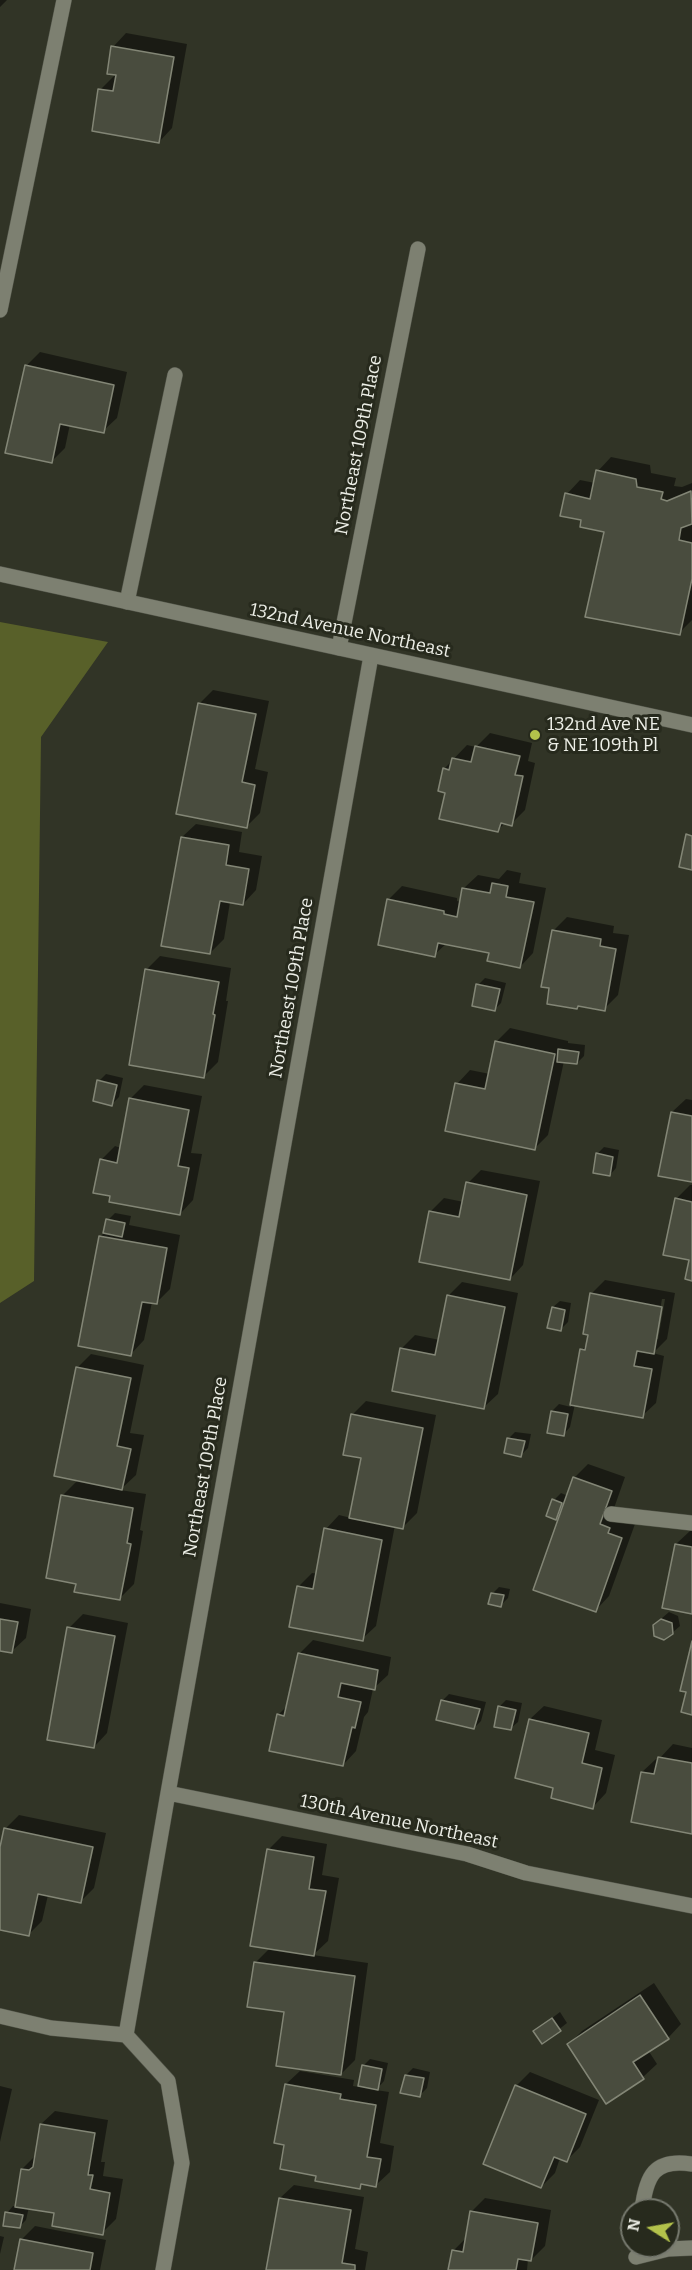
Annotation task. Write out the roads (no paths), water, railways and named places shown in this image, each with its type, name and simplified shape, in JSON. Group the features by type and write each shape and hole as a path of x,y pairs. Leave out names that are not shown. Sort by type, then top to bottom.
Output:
{"street":[{"path":"0,309 64,0"},
{"name":"Northeast 109th Place","path":"339,648 418,249"},
{"path":"127,602 175,375"},
{"name":"132nd Avenue Northeast","path":"0,574 692,725"},
{"name":"Northeast 109th Place","path":"126,2035 371,656"},
{"path":"610,1514 692,1523"},
{"name":"130th Avenue Northeast","path":"168,1793 467,1854 526,1873 692,1905"},
{"path":"0,2016 51,2028 126,2035 168,2081 182,2163 163,2270"},
{"path":"644,2198 645,2188 655,2170 663,2164 675,2161 692,2164"}],"place":[{"name":"132nd Ave NE & NE 109th Pl","path":"535,735"}]}
